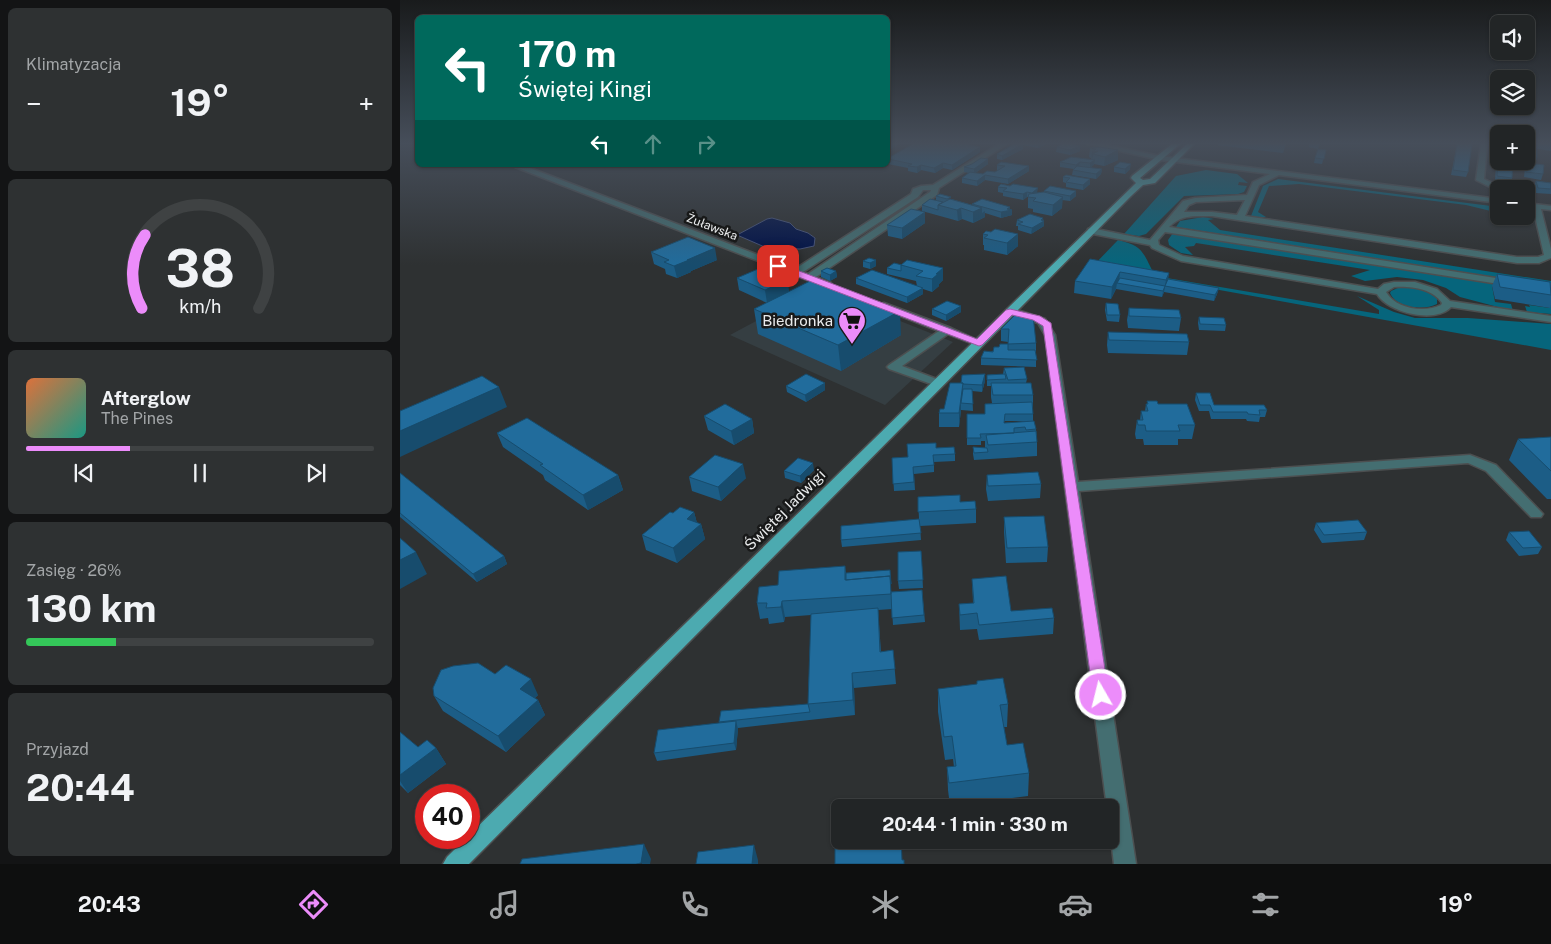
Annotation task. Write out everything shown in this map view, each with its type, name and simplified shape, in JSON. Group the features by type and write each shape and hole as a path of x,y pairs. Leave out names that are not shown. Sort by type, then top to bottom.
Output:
{"main road":[{"name":"Świętej Jadwigi","path":"454,864 1140,184"}],"street":[{"name":"Żuławska","path":"569,184 836,288"},
{"path":"795,272 915,195 916,191 921,188 935,187 939,184"},
{"path":"1240,218 1256,184"},
{"path":"1359,184 1490,201"},
{"path":"809,278 934,193 935,187"},
{"path":"1177,215 1186,203 1194,200 1250,197"},
{"path":"1218,215 1210,207 1211,203 1221,198"},
{"path":"1535,206 1551,208"},
{"path":"1154,243 1172,217 1190,213 1240,218 1516,260 1531,260 1547,257 1548,255 1535,218"},
{"path":"1163,228 1522,284"},
{"path":"1091,231 1154,243 1160,250 1181,258 1380,292 1387,301 1394,305 1414,311 1434,312 1441,310 1447,303"},
{"path":"1380,292 1387,286 1413,285 1440,294 1447,303 1551,320"},
{"path":"873,302 979,343"},
{"path":"1010,312 1036,318 1048,325 1124,864"},
{"path":"938,383 893,367 947,330"},
{"path":"1072,488 1470,459 1491,468 1536,514"}],"shaded area":[{"path":"1169,184 1247,186 1244,192 1238,194 1184,196 1146,234 1139,236 1124,234"},
{"path":"1294,184 1269,186 1258,212 1266,217 1258,218 1251,216 1263,186"},
{"path":"1302,184 1320,184 1490,206 1490,211 1466,205"},
{"path":"1203,217 1214,219 1208,220 1220,230 1551,281 1551,286 1176,227 1180,221"},
{"path":"772,218 790,223 796,229 808,233 815,238 814,246 800,249 767,248 737,235"},
{"path":"1173,233 1551,293 1551,314 1527,312 1525,306 1550,308 1545,294 1492,286 1495,302 1511,304 1513,311 1460,297 1446,288 1423,280 1397,277 1365,281 1351,276 1370,270 1196,243 1194,246 1185,247 1193,255 1181,253 1169,245 1168,240"},
{"path":"1118,240 1138,248 1145,256 1155,276 1379,314 1379,310 1357,296 1394,312 1415,318 1468,318 1551,324 1551,350 1092,267"},
{"path":"1400,287 1415,288 1429,292 1437,298 1437,304 1418,308 1404,305 1393,298 1390,293"},
{"path":"817,288 953,342 885,405 730,335"}],"building":[{"path":"1001,184 1010,186 1015,184 1038,188 1032,193 1027,192 1023,194 1003,191 1007,188 998,187"},
{"path":"1537,184 1551,184 1551,189 1538,188"},
{"path":"1050,186 1076,191 1070,196 1044,191"},
{"path":"1044,192 1063,197 1053,205 1033,201 1036,198 1028,197 1029,194"},
{"path":"940,194 951,197 947,199 936,196"},
{"path":"930,199 943,202 938,205 938,210 922,205"},
{"path":"950,199 982,208 973,212 961,208 957,210 938,205"},
{"path":"982,199 1010,207 1007,209 1012,210 1001,212 972,204"},
{"path":"911,209 925,212 902,228 887,225"},
{"path":"1030,214 1043,218 1041,220 1044,221 1032,228 1018,224 1023,222 1017,220"},
{"path":"995,229 1018,234 1007,243 984,238 988,235 983,234 986,231 991,232"},
{"path":"688,237 715,248 674,266 664,262 669,260 651,252"},
{"path":"869,258 876,260 870,263 863,261"},
{"path":"1090,259 1169,273 1166,280 1120,272 1112,287 1075,281"},
{"path":"907,260 943,268 932,279 916,276 923,271 901,265"},
{"path":"894,263 902,265 901,271 887,268"},
{"path":"827,268 836,271 830,275 821,271"},
{"path":"758,269 772,274 776,272 784,275 781,277 788,280 765,290 737,278"},
{"path":"872,270 923,288 907,297 856,278"},
{"path":"1497,274 1550,282 1551,295 1500,287"},
{"path":"816,278 900,311 838,345 754,309"},
{"path":"1120,278 1165,286 1163,291 1117,283"},
{"path":"1168,279 1219,288 1215,295 1165,286"},
{"path":"947,301 961,306 946,315 932,309"},
{"path":"1106,303 1118,304 1120,315 1107,315"},
{"path":"1129,308 1179,310 1181,318 1129,316"},
{"path":"1017,313 1033,315 1036,343 1008,344 1009,329 1001,329"},
{"path":"1199,317 1224,318 1226,325 1200,324"},
{"path":"1108,332 1187,334 1189,342 1109,340"},
{"path":"1000,344 1008,344 1008,350 1035,350 1037,360 981,358 984,351 993,352 994,347 999,347"},
{"path":"1024,367 1027,379 1008,380 1004,368"},
{"path":"806,374 825,383 805,395 786,386"},
{"path":"985,374 982,385 961,383 962,375"},
{"path":"1005,374 1006,379 987,380 987,375"},
{"path":"482,376 499,387 400,431 400,411"},
{"path":"950,383 963,383 959,413 939,413 940,409 944,409"},
{"path":"991,383 1031,383 1033,395 993,395"},
{"path":"963,389 972,389 973,404 961,403"},
{"path":"1196,393 1210,393 1214,405 1264,405 1267,410 1259,410 1260,415 1248,414 1247,412 1213,412 1210,405 1200,405"},
{"path":"1147,401 1157,401 1158,404 1187,404 1195,425 1178,425 1180,431 1146,431 1145,425 1138,425 1137,420 1143,420 1141,411 1148,411"},
{"path":"1032,402 1033,414 1005,414 1004,423 1034,421 1036,429 1014,428 1014,433 980,434 981,438 967,438 967,414 985,414 985,404"},
{"path":"725,404 752,419 731,431 704,416"},
{"path":"527,418 618,475 583,495 540,465 543,464 497,433"},
{"path":"1036,431 1037,442 988,445 986,435"},
{"path":"1551,437 1551,471 1518,439"},
{"path":"936,443 936,448 954,447 955,454 933,455 934,465 913,467 914,482 893,484 892,458 908,457 907,444"},
{"path":"973,447 987,448 988,452 974,453"},
{"path":"715,455 743,464 718,487 689,477"},
{"path":"798,458 813,463 800,476 784,471"},
{"path":"1038,472 1041,484 988,486 987,475"},
{"path":"400,473 504,556 473,574 400,513"},
{"path":"960,495 960,502 975,501 976,509 918,512 918,497"},
{"path":"680,507 694,512 687,519 701,524 673,548 642,535 670,512 673,513"},
{"path":"1044,516 1048,547 1007,548 1004,517"},
{"path":"919,519 921,533 841,540 841,526"},
{"path":"1358,520 1367,532 1324,535 1316,523"},
{"path":"1529,531 1542,547 1523,548 1509,532"},
{"path":"400,538 416,552 400,560"},
{"path":"921,551 923,580 898,581 898,552"},
{"path":"845,566 845,580 890,576 891,594 782,601 781,607 766,608 767,603 757,603 759,587 778,585 779,571"},
{"path":"890,570 891,584 890,576 846,580 846,573"},
{"path":"1006,576 1011,611 1052,608 1054,618 979,625 977,613 960,615 959,604 974,603 972,579"},
{"path":"922,590 924,615 892,618 891,592"},
{"path":"878,608 880,652 893,650 895,669 852,673 853,700 808,704 811,614"},
{"path":"478,663 495,674 506,665 531,679 520,689 538,700 498,736 434,696 433,688 441,670 453,666"},
{"path":"1003,678 1008,704 1000,705 1007,745 1023,743 1029,773 949,783 947,767 956,766 952,736 944,737 938,689 977,684 977,681"},
{"path":"808,704 810,712 719,722 721,711"},
{"path":"736,721 734,743 654,753 658,730"},
{"path":"400,732 418,747 427,740 436,748 400,775"},
{"path":"644,844 641,863 636,864 520,864 522,859"},
{"path":"754,845 752,864 696,864 698,852"},
{"path":"835,849 901,849 902,860 904,860 904,864 835,864"}],"place":[{"name":"Biedronka","path":"852,345"}],"route":[{"path":"778,266 979,343 1010,312 1042,320 1048,325 1101,695"}]}
